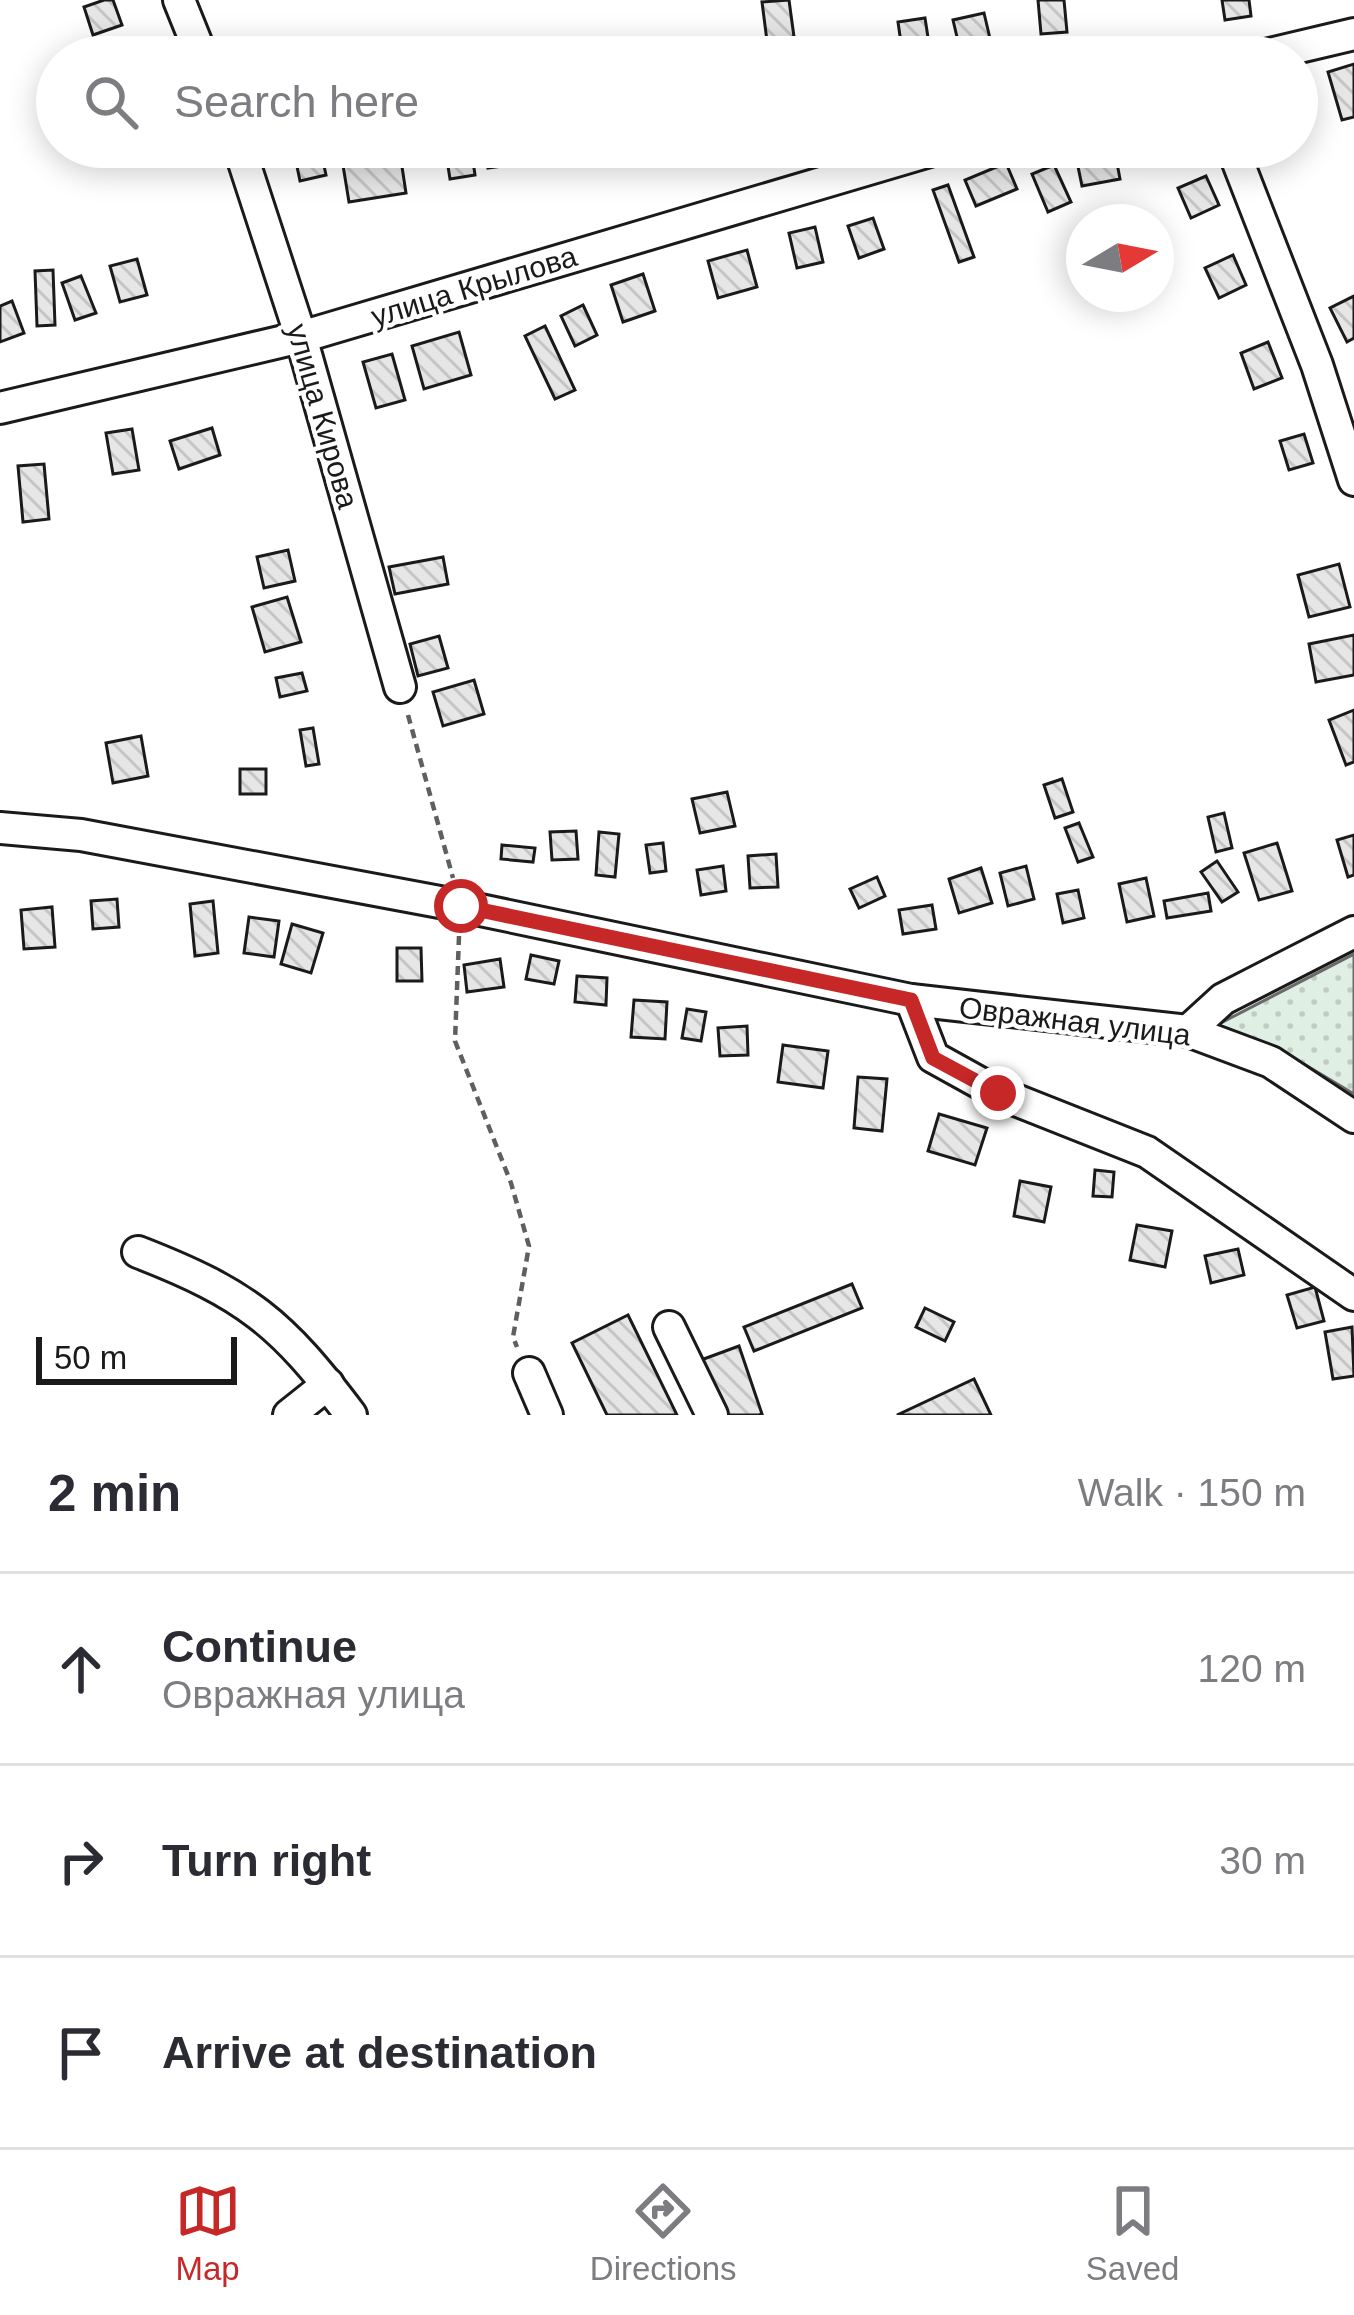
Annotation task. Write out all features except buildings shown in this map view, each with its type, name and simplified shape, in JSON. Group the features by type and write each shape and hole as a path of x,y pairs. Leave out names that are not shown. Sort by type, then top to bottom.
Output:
{"street":[{"path":"179,0 194,36"},
{"path":"1318,43 1354,34"},
{"name":"улица Кирова","path":"246,168 302,337 400,687"},
{"name":"улица Крылова","path":"0,408 302,337 872,168"},
{"path":"1240,168 1316,365 1354,480"},
{"name":"Овражная улица","path":"0,828 81,835 461,906 911,1000 1188,1031 1271,1062 1354,1117"},
{"path":"1188,1031 1223,1000 1354,932"},
{"path":"911,1000 933,1058 998,1093 1147,1152 1354,1295"},
{"path":"138,1252 244,1300 280,1329 351,1415"},
{"path":"669,1327 712,1415"},
{"path":"529,1373 547,1415"},
{"path":"289,1415 328,1384"}],"path":[{"path":"400,687 461,906 455,1041 511,1183 529,1246 513,1337 529,1373"}],"green space":[{"path":"1354,954 1354,1094 1284,1052 1215,1026"}],"route":[{"path":"461,906 911,1000 933,1058 998,1093"}]}
